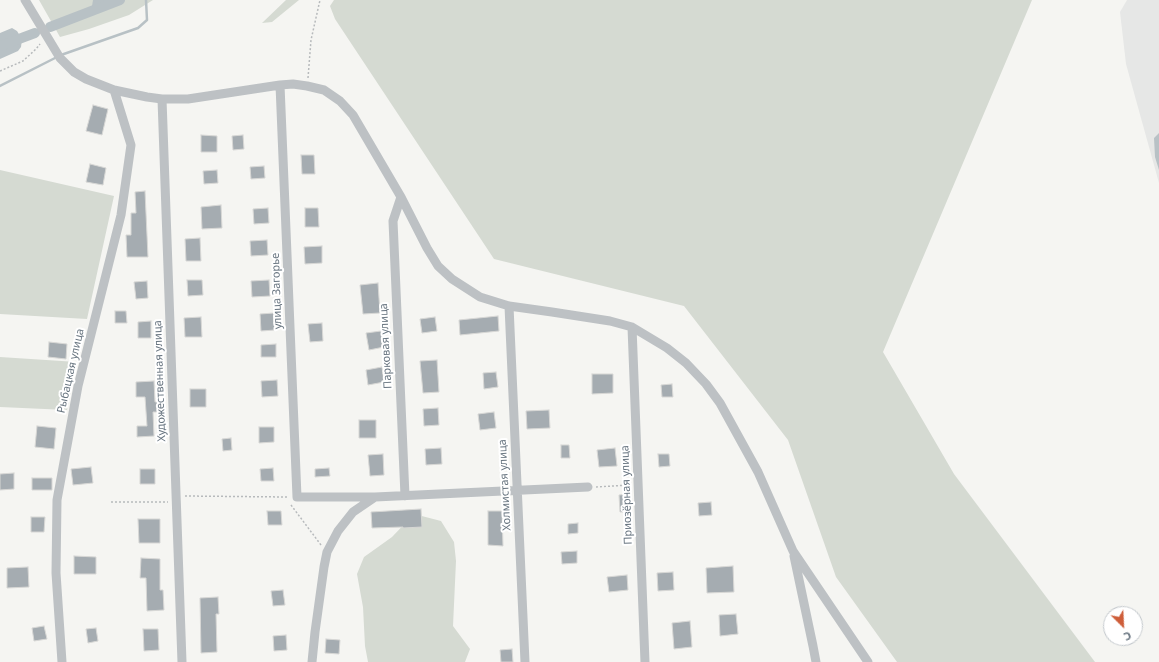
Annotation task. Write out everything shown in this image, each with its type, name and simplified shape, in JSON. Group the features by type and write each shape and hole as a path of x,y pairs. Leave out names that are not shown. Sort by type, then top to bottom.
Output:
{"street":[{"path":"25,0 58,55 74,72 86,79 114,90 162,99 188,99 293,84 324,90 340,101 353,115 401,197 427,248 438,266 452,279 480,296 509,306 610,321 632,328 667,348 686,363 716,397 758,472 793,551 868,662"},
{"name":"улица Загорье","path":"280,85 297,497"},
{"name":"Рыбацкая улица","path":"62,662 56,573 57,500 78,386 121,214 131,145 114,90"},
{"name":"Художественная улица","path":"162,99 182,662"},
{"name":"Парковая улица","path":"401,197 393,221 405,496"},
{"name":"Холмистая улица","path":"509,306 525,662"},
{"name":"Приозёрная улица","path":"632,328 645,662"},
{"path":"297,497 405,496 588,487"},
{"path":"312,662 327,552 338,531 354,512 375,497"},
{"path":"793,551 816,662"}],"path":[{"path":"307,86 311,40 320,0"},
{"path":"0,71 24,61 46,36"},
{"path":"588,487 638,485"},
{"path":"111,502 167,503 175,496 297,497"},
{"path":"285,497 327,552"}],"shaded area":[{"path":"39,0 153,0 129,15 60,37"},
{"path":"93,0 115,0 109,7 97,11 92,6"},
{"path":"286,0 299,0 272,22 262,23"},
{"path":"334,0 1032,0 883,352 954,474 1095,662 897,662 836,577 788,440 684,306 494,259 335,19 330,6"},
{"path":"1127,0 1159,0 1159,183 1126,64 1120,12"},
{"path":"12,28 17,31 22,39 21,47 18,51 0,59 0,33"},
{"path":"1159,133 1159,170 1155,157 1154,138"},
{"path":"0,170 114,196 87,319 0,314"},
{"path":"0,357 77,362 67,410 0,407"},
{"path":"414,514 441,521 454,542 456,561 453,626 470,649 465,662 368,662 365,646 363,607 357,574 364,557 392,537"}],"building":[{"path":"93,105 108,109 102,135 86,131"},
{"path":"201,135 217,136 217,152 201,152"},
{"path":"243,135 244,149 233,150 232,136"},
{"path":"301,155 314,155 315,174 302,174"},
{"path":"90,164 106,168 103,185 86,182"},
{"path":"264,166 265,178 251,179 250,167"},
{"path":"217,170 218,183 204,184 203,171"},
{"path":"145,191 148,257 127,257 126,235 131,235 131,213 136,213 135,192"},
{"path":"221,205 222,228 202,229 201,207"},
{"path":"268,208 269,223 254,224 253,209"},
{"path":"305,208 318,208 319,227 305,227"},
{"path":"200,238 201,261 186,261 185,239"},
{"path":"267,240 268,255 251,256 250,241"},
{"path":"322,246 322,263 305,264 304,247"},
{"path":"187,280 202,280 203,295 188,296"},
{"path":"269,280 270,296 252,297 251,281"},
{"path":"147,281 148,298 136,299 134,282"},
{"path":"378,283 380,313 363,314 360,285"},
{"path":"115,311 126,311 127,323 115,323"},
{"path":"274,313 275,330 261,331 260,314"},
{"path":"498,316 499,331 460,335 459,320"},
{"path":"201,317 202,337 185,337 184,318"},
{"path":"435,317 437,331 422,333 420,319"},
{"path":"151,321 151,338 138,338 138,322"},
{"path":"322,323 323,341 310,342 308,324"},
{"path":"381,331 384,347 369,350 366,333"},
{"path":"49,342 67,344 66,359 48,357"},
{"path":"276,344 276,357 261,357 261,345"},
{"path":"437,360 439,392 423,393 420,361"},
{"path":"382,367 384,382 368,385 366,370"},
{"path":"496,372 498,387 484,389 483,373"},
{"path":"592,374 613,374 613,393 592,394"},
{"path":"277,380 278,396 262,397 261,381"},
{"path":"154,381 155,402 162,401 162,412 153,412 154,436 137,437 137,426 147,426 145,397 136,397 136,382"},
{"path":"672,384 673,397 662,397 661,385"},
{"path":"190,389 206,389 206,407 190,407"},
{"path":"438,408 439,425 424,426 423,409"},
{"path":"549,410 550,428 527,429 526,411"},
{"path":"494,412 496,428 480,430 478,414"},
{"path":"359,420 376,420 376,438 359,438"},
{"path":"37,426 56,428 54,449 35,447"},
{"path":"259,427 274,427 274,442 259,443"},
{"path":"231,438 232,450 223,451 222,439"},
{"path":"561,445 569,445 570,458 561,458"},
{"path":"441,448 442,464 426,465 425,449"},
{"path":"615,448 617,466 599,467 597,450"},
{"path":"383,454 384,475 370,476 368,455"},
{"path":"658,454 669,454 670,466 659,467"},
{"path":"91,467 93,483 73,485 71,469"},
{"path":"273,468 274,481 261,481 260,469"},
{"path":"329,468 330,476 315,477 315,469"},
{"path":"140,469 155,469 155,484 140,484"},
{"path":"14,473 14,489 0,490 0,474"},
{"path":"32,478 52,478 52,490 32,490"},
{"path":"630,494 631,512 620,512 619,495"},
{"path":"711,502 712,515 699,516 698,503"},
{"path":"421,509 422,527 372,528 371,512"},
{"path":"267,511 281,511 282,525 268,525"},
{"path":"488,511 502,511 503,546 488,545"},
{"path":"31,517 45,517 44,532 31,532"},
{"path":"138,519 160,519 160,543 139,543"},
{"path":"578,523 578,533 568,534 568,524"},
{"path":"577,551 577,563 562,564 561,552"},
{"path":"74,556 96,557 96,574 74,574"},
{"path":"141,558 160,559 160,590 163,590 164,610 147,611 146,578 140,578"},
{"path":"733,566 734,592 707,593 706,568"},
{"path":"28,567 29,587 7,588 7,568"},
{"path":"673,572 674,590 658,591 657,573"},
{"path":"627,575 628,590 609,592 607,577"},
{"path":"283,590 285,605 273,606 271,591"},
{"path":"218,597 219,614 216,614 217,652 201,653 200,598"},
{"path":"736,614 738,634 720,636 719,615"},
{"path":"690,621 692,647 674,649 672,623"},
{"path":"44,626 47,639 34,641 32,628"},
{"path":"96,628 98,641 88,643 86,629"},
{"path":"143,629 158,629 159,650 144,651"},
{"path":"286,635 287,650 274,651 273,636"},
{"path":"326,639 340,640 339,654 325,653"},
{"path":"512,649 513,662 501,662 500,650"}],"waterway":[{"path":"50,27 120,0"},
{"path":"61,55 138,28 147,20 146,0"},
{"path":"0,46 35,33"},
{"path":"0,86 57,57"}]}
